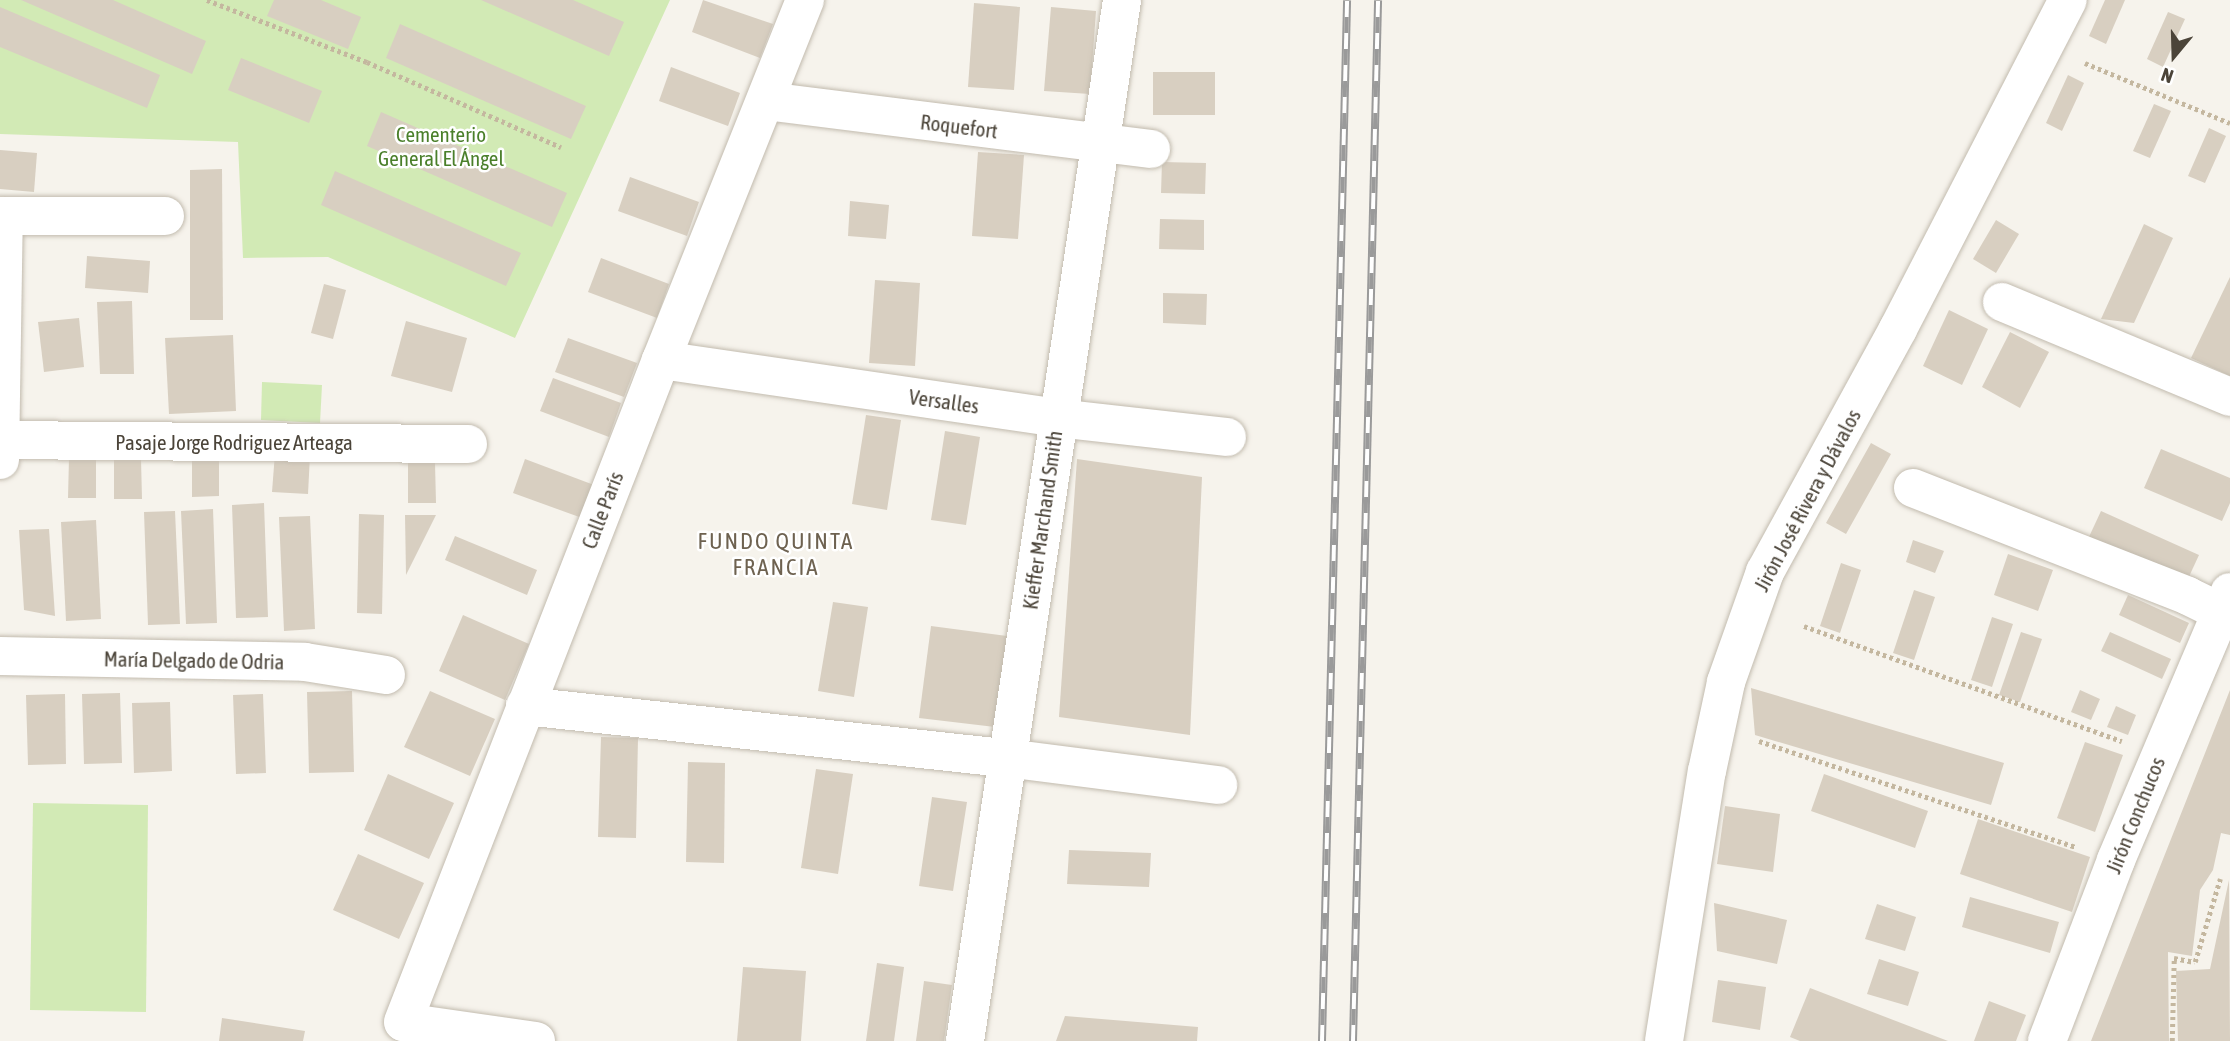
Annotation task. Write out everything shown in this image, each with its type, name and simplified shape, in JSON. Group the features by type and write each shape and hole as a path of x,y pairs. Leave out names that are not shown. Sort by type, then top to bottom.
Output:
{"street":[{"name":"Calle París","path":"536,1041 403,1022 661,360 805,0"},
{"name":"Kieffer Marchand Smith","path":"965,1041 1122,0"},
{"name":"Jirón José Rivera y Dávalos","path":"1664,1041 1707,771 1726,682 1765,572 1898,330 2068,0"},
{"name":"Roquefort","path":"766,101 1099,145 1151,149"},
{"path":"0,460 2,216 165,216"},
{"path":"2002,302 2230,397"},
{"name":"Versalles","path":"661,360 1057,418 1227,436"},
{"name":"Pasaje Jorge Rodriguez Arteaga","path":"0,440 468,444"},
{"path":"1913,488 2188,596 2225,602"},
{"name":"Jirón Conchucos","path":"2047,1041 2116,860 2225,602"},
{"name":"María Delgado de Odria","path":"0,656 305,662 386,675"},
{"path":"525,706 1007,758 1218,785"}],"path":[{"path":"207,0 367,62 561,147"},
{"path":"2078,60 2230,122"},
{"path":"1804,626 2160,755"},
{"path":"1748,737 2116,860"},
{"path":"2172,1041 2174,958 2195,962 2220,878"}],"green space":[{"name":"Cementerio General El Ángel","path":"0,0 670,0 515,338 328,257 243,258 238,142 0,134"},
{"path":"262,382 322,385 320,423 261,420"},
{"path":"33,803 148,805 146,1012 30,1010"}],"building":[{"path":"21,0 113,0 206,41 192,74"},
{"path":"274,0 321,0 361,17 348,49 267,16"},
{"path":"481,0 573,0 624,22 609,56"},
{"path":"703,0 773,24 760,58 692,32"},
{"path":"2105,0 2125,0 2106,44 2089,36"},
{"path":"974,3 1020,7 1014,90 968,87"},
{"path":"0,7 160,75 147,108 0,47"},
{"path":"1051,7 1096,11 1090,94 1044,91"},
{"path":"2168,12 2185,19 2163,67 2147,59"},
{"path":"400,24 586,106 571,139 386,58"},
{"path":"241,58 322,91 309,123 228,90"},
{"path":"671,67 740,93 728,126 659,101"},
{"path":"1153,72 1215,72 1215,115 1153,115"},
{"path":"2068,75 2084,83 2062,131 2046,123"},
{"path":"2154,104 2171,111 2150,158 2133,151"},
{"path":"381,112 567,193 552,227 367,146"},
{"path":"2209,128 2226,136 2205,183 2188,176"},
{"path":"0,150 37,153 34,192 0,189"},
{"path":"978,152 1024,155 1018,239 972,236"},
{"path":"1162,162 1206,163 1205,194 1161,193"},
{"path":"222,169 223,320 190,320 190,170"},
{"path":"335,171 521,253 506,286 321,205"},
{"path":"630,177 699,202 687,236 618,211"},
{"path":"850,201 889,205 886,239 848,236"},
{"path":"1160,219 1204,220 1204,250 1159,249"},
{"path":"1996,220 2019,234 1996,273 1973,259"},
{"path":"2144,224 2173,238 2134,323 2101,319"},
{"path":"87,256 150,261 148,293 85,288"},
{"path":"601,258 669,284 657,318 588,292"},
{"path":"2230,277 2230,376 2191,358"},
{"path":"875,280 920,283 915,366 869,363"},
{"path":"324,284 346,290 333,339 311,333"},
{"path":"1163,293 1207,294 1206,325 1163,323"},
{"path":"132,301 134,374 100,374 97,302"},
{"path":"1949,310 1988,329 1962,385 1923,366"},
{"path":"79,318 84,367 44,372 38,322"},
{"path":"406,321 467,338 452,392 391,376"},
{"path":"2010,332 2049,352 2020,408 1982,387"},
{"path":"233,335 236,411 169,414 165,338"},
{"path":"568,338 637,363 624,397 555,372"},
{"path":"553,378 621,403 609,437 540,411"},
{"path":"866,415 901,420 887,510 852,504"},
{"path":"945,431 980,437 966,525 931,520"},
{"path":"1871,443 1891,454 1846,534 1826,523"},
{"path":"2161,449 2230,478 2230,503 2222,521 2144,488"},
{"path":"275,453 310,455 308,494 272,492"},
{"path":"219,456 219,496 192,497 192,457"},
{"path":"69,458 96,458 96,498 68,498"},
{"path":"114,459 141,459 142,499 114,499"},
{"path":"525,459 594,485 582,518 513,493"},
{"path":"1077,459 1202,477 1190,735 1059,717"},
{"path":"408,463 435,463 436,503 408,503"},
{"path":"264,503 268,617 236,618 232,505"},
{"path":"213,509 217,623 186,624 181,511"},
{"path":"175,511 180,624 148,625 144,512"},
{"path":"2101,511 2199,555 2186,583 2088,539"},
{"path":"359,514 384,515 382,614 357,613"},
{"path":"405,515 436,515 406,575"},
{"path":"310,516 315,629 284,631 279,517"},
{"path":"96,520 101,619 66,621 61,522"},
{"path":"49,529 55,616 24,610 19,530"},
{"path":"455,536 537,570 527,595 445,560"},
{"path":"1913,540 1944,551 1935,573 1906,562"},
{"path":"2008,554 2053,570 2038,611 1994,595"},
{"path":"1841,563 1861,570 1840,633 1820,626"},
{"path":"1914,590 1935,597 1914,660 1893,653"},
{"path":"2128,595 2189,623 2180,643 2119,615"},
{"path":"833,602 868,607 854,697 818,691"},
{"path":"463,615 529,644 505,700 439,671"},
{"path":"1992,617 2013,624 1992,687 1971,680"},
{"path":"931,626 1007,636 995,727 919,718"},
{"path":"2021,632 2042,639 2020,702 1999,695"},
{"path":"2110,632 2171,659 2162,679 2101,651"},
{"path":"1751,688 2004,763 1991,805 1755,735"},
{"path":"2080,690 2100,699 2091,720 2071,712"},
{"path":"2230,690 2230,835 2221,833 2213,870 2200,890 2192,956 2168,952 2169,1041 2091,1041"},
{"path":"352,691 354,772 309,773 307,692"},
{"path":"430,691 495,719 470,776 404,747"},
{"path":"120,693 122,763 84,764 82,694"},
{"path":"65,694 66,764 28,765 26,695"},
{"path":"263,694 266,773 236,774 233,695"},
{"path":"170,702 172,771 134,773 132,703"},
{"path":"2116,706 2136,715 2128,735 2107,727"},
{"path":"601,737 638,738 636,838 598,837"},
{"path":"2085,742 2123,755 2095,832 2057,818"},
{"path":"688,762 725,763 724,863 686,862"},
{"path":"816,769 853,774 838,874 801,868"},
{"path":"388,774 454,803 429,859 364,830"},
{"path":"1824,774 1928,811 1915,848 1811,811"},
{"path":"932,797 967,802 953,891 919,886"},
{"path":"1725,806 1780,814 1773,872 1717,864"},
{"path":"1978,819 2090,857 2072,912 1960,874"},
{"path":"1069,850 1151,853 1149,887 1067,884"},
{"path":"358,854 424,883 399,939 333,910"},
{"path":"2229,880 2230,1041 2178,1041 2176,971 2210,969"},
{"path":"1970,897 2059,922 2050,953 1962,927"},
{"path":"1714,903 1787,920 1777,964 1717,951"},
{"path":"1877,904 1916,917 1905,951 1865,939"},
{"path":"1879,959 1919,972 1908,1006 1867,994"},
{"path":"877,963 904,967 894,1041 866,1041"},
{"path":"743,967 806,971 801,1041 737,1041"},
{"path":"1718,980 1766,987 1760,1030 1712,1022"},
{"path":"924,981 952,985 944,1041 916,1041"},
{"path":"1810,988 1948,1041 1800,1041 1790,1037"},
{"path":"1989,1001 2026,1015 2016,1041 1974,1041"},
{"path":"1065,1016 1198,1027 1197,1041 1056,1041"},
{"path":"222,1018 305,1031 303,1041 219,1041"}],"railway":[{"path":"1322,1041 1347,0"},
{"path":"1353,1041 1378,0"}],"district":[{"name":"FUNDO QUINTA FRANCIA","path":"776,554"}]}
